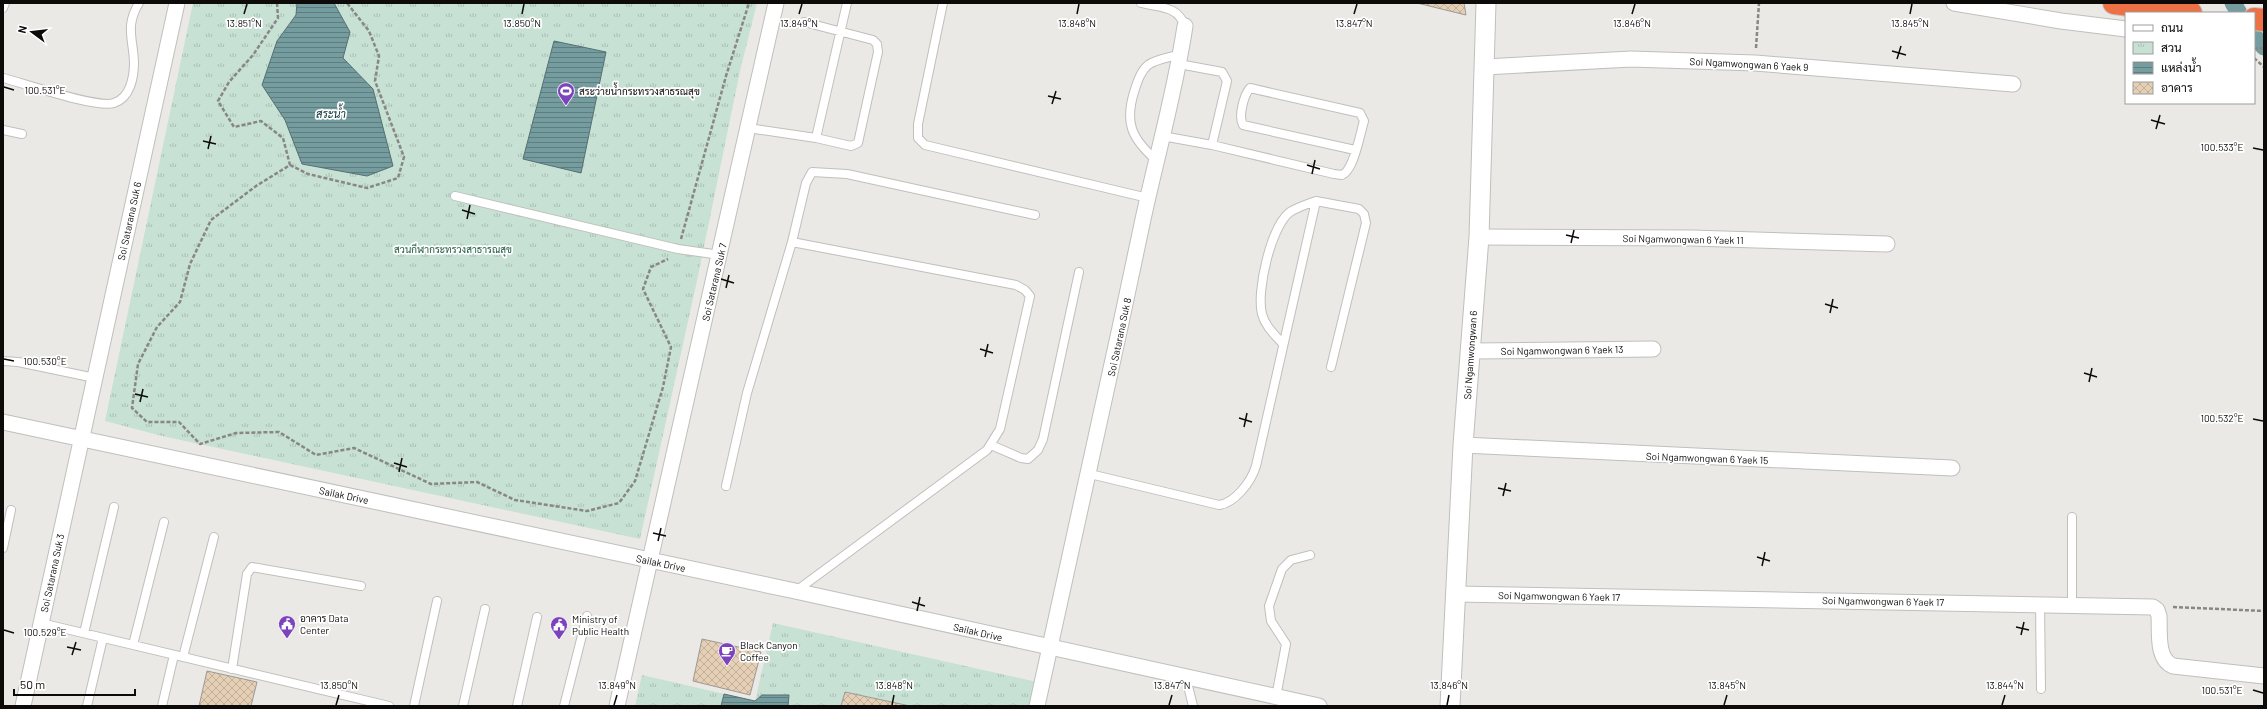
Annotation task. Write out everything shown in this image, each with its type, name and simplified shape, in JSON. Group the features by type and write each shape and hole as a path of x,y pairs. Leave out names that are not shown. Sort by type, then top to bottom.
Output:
{"highway":[{"path":"2114,3 2183,12"}],"street":[{"name":"Soi Satarana Suk 6","path":"81,439 177,3"},
{"name":"Soi Satarana Suk 7","path":"617,706 652,561 776,3"},
{"name":"Soi Ngamwongwan 6","path":"1450,706 1463,445 1479,237 1486,3"},
{"path":"1954,3 2061,21 2125,29"},
{"name":"Soi Satarana Suk 8","path":"1037,706 1090,474 1156,160 1180,59 1185,26"},
{"name":"Soi Ngamwongwan 6 Yaek 9","path":"1485,67 1631,59 1755,63 2013,84"},
{"name":"Soi Ngamwongwan 6 Yaek 11","path":"1479,237 1692,238 1887,244"},
{"name":"Soi Ngamwongwan 6 Yaek 13","path":"1471,350 1653,349"},
{"name":"Sailak Drive","path":"3,422 796,591 1317,706"},
{"name":"Soi Satarana Suk 3","path":"23,706 81,439"},
{"name":"Soi Ngamwongwan 6 Yaek 15","path":"1463,445 1952,468"},
{"name":"Soi Ngamwongwan 6 Yaek 17","path":"1455,594 2153,607"},
{"path":"2153,607 2157,610 2159,616 2162,656 2166,663 2173,666 2264,676"}],"lane":[{"path":"3,8 5,3"},
{"path":"3,78 91,102 114,104 127,95 132,80 134,63 130,20 139,3"},
{"path":"816,138 847,3"},
{"path":"944,3 918,124 918,138 925,146 1148,198"},
{"path":"1140,3 1174,11 1181,15 1185,26"},
{"path":"748,128 816,138 854,146 858,143 878,52 877,44 874,40 804,22"},
{"path":"1156,160 1141,146 1132,131 1129,116 1131,100 1139,77 1149,65 1180,59 1222,72 1227,81 1212,145"},
{"path":"1162,136 1212,145 1342,175 1349,170 1364,121 1360,113 1250,88 1245,94 1241,120 1243,124 1355,150"},
{"path":"3,130 22,134"},
{"path":"726,486 747,393 792,242 806,183 812,172 847,174 1035,215"},
{"path":"455,196 678,249 720,255"},
{"path":"1283,344 1267,327 1262,313 1260,296 1273,237 1281,223 1290,213 1316,201 1359,209 1364,214 1366,222 1332,367"},
{"path":"1090,474 1219,505 1232,501 1253,475 1316,201"},
{"path":"792,242 1016,286 1025,290 1030,296 1004,414 1000,429 991,445 987,450 796,591"},
{"path":"991,445 1021,458 1028,458 1038,450 1043,439 1079,272"},
{"path":"3,362 18,362 95,378"},
{"path":"84,633 114,508"},
{"path":"3,548 11,510"},
{"path":"2072,517 2072,605"},
{"path":"133,645 164,522"},
{"path":"183,657 214,537"},
{"path":"1276,697 1286,644 1271,621 1269,606 1282,569 1292,560 1310,555"},
{"path":"232,669 247,574 252,567 361,586"},
{"path":"414,706 438,601"},
{"path":"2040,604 2040,689"},
{"path":"463,706 485,609"},
{"path":"564,706 587,616"},
{"path":"517,706 537,617"},
{"path":"41,623 389,706"},
{"path":"87,706 103,638"},
{"path":"162,706 174,655"},
{"path":"1186,678 1193,706"}],"path":[{"path":"277,3 278,18 253,54 229,82 218,101 234,127 261,121 283,138 290,165 308,174 367,188 398,178 404,157 375,81 379,56 369,31 347,3"},
{"path":"290,165 256,186 211,220 190,264 180,302 157,327 138,364 132,408 148,422 180,422 200,444 236,433 279,432 316,455 354,448 431,484 477,482 515,500 587,512 619,503 635,481 663,387 671,347 643,289 650,267 667,259 678,249 726,76 749,3"},
{"path":"1755,63 1759,3"},
{"path":"2255,59 2264,67"},
{"path":"2153,607 2264,610"}],"green space":[{"name":"สวนกีฬากระทรวงสาธารณสุข","path":"193,3 757,3 740,71 698,276 640,539 162,436 105,421"},
{"path":"773,623 1037,682 1032,706 635,706 642,675 755,701"}],"water":[{"name":"สระน้ำ","path":"297,3 334,3 350,32 343,58 373,89 393,166 367,176 302,164 285,120 262,85 277,41 296,15"},
{"name":"สระว่ายน้ำกระทรวงสาธรณสุข","path":"554,41 606,52 581,173 523,159"},
{"path":"724,694 755,701 762,695 789,695 788,706 721,706"}],"building":[{"path":"1417,3 1464,3 1466,15"},
{"name":"Black Canyon Coffee","path":"702,639 761,652 750,695 693,681"},
{"path":"207,671 257,682 251,706 199,706"},
{"path":"845,692 910,706 841,706"}],"waterway":[{"path":"2233,3 2238,12"},
{"path":"2255,37 2264,47"}],"place":[{"name":"สระว่ายน้ำกระทรวงสาธรณสุข","path":"566,106"},
{"name":"อาคาร Data Center","path":"287,639"},
{"name":"Ministry of Public Health","path":"559,640"},
{"name":"Black Canyon Coffee","path":"727,666"}]}
